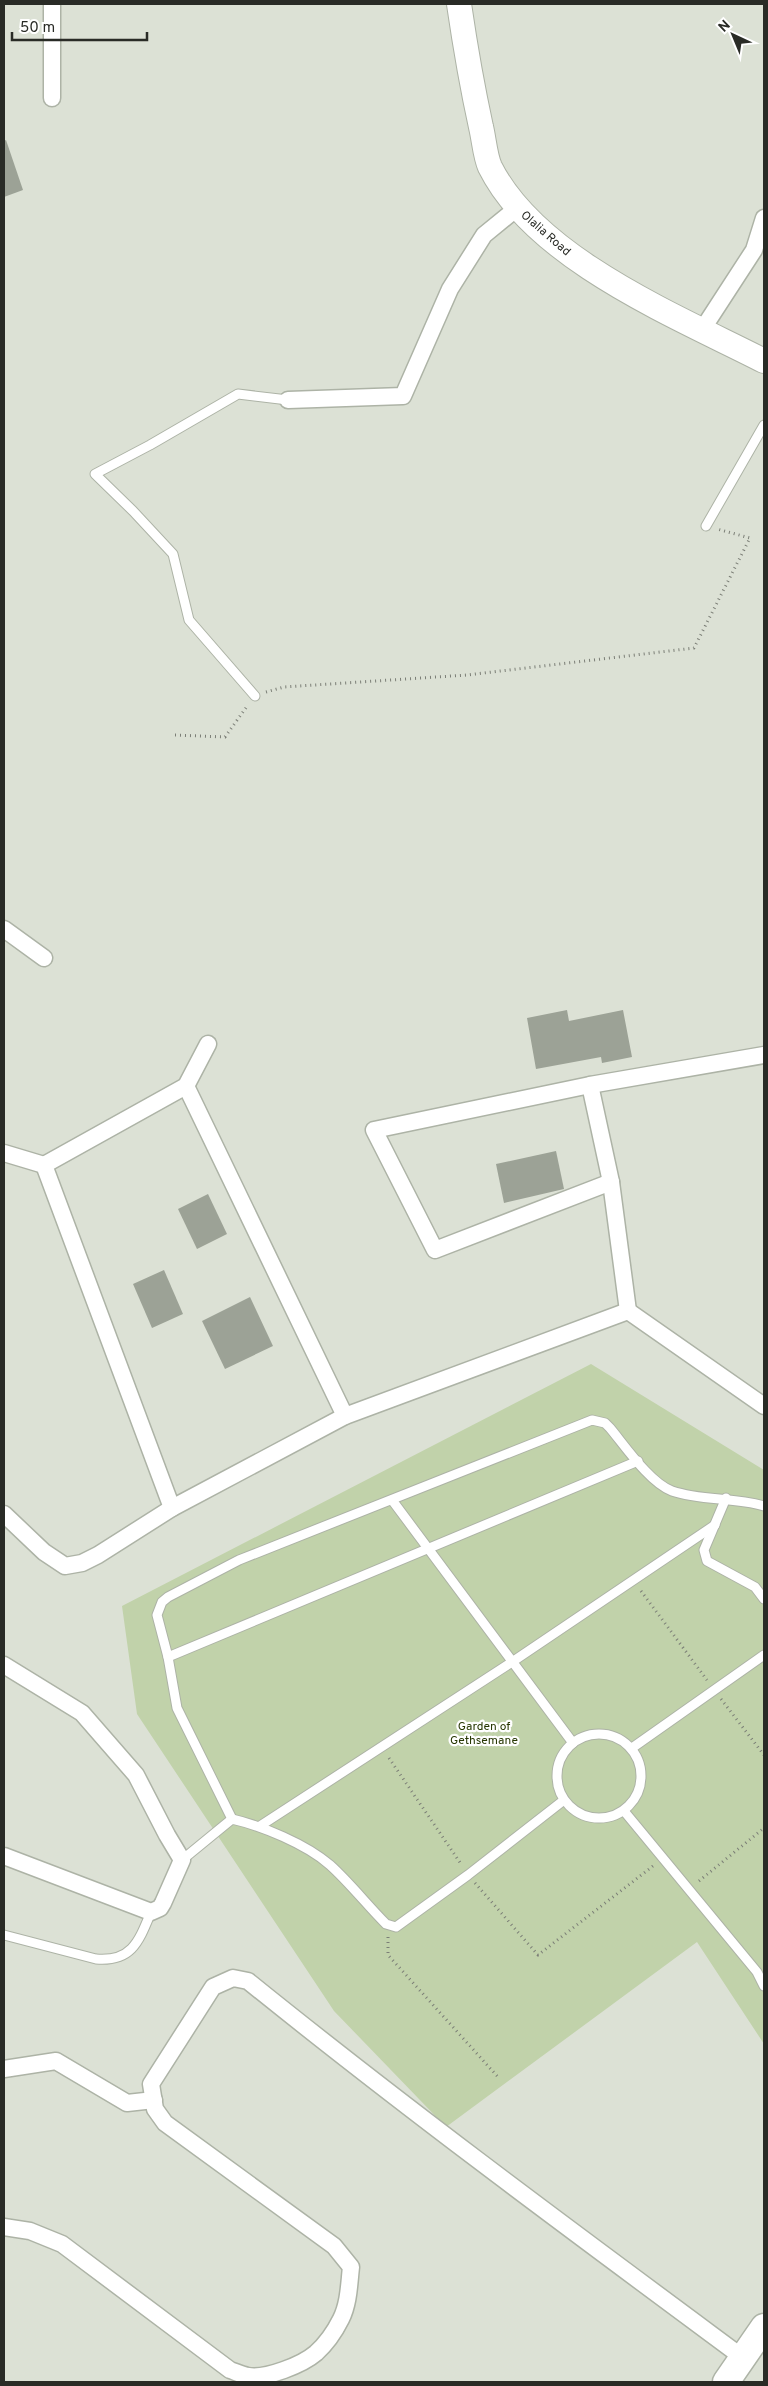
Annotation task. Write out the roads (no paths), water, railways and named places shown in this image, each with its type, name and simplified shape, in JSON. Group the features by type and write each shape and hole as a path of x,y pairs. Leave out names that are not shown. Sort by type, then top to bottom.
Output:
{"main road":[{"name":"Olalia Road","path":"459,4 471,79 490,166 517,208 565,251 613,282 764,361"},
{"path":"726,2382 764,2327"}],"street":[{"path":"52,4 52,98"},
{"path":"288,400 403,396 450,289 484,235 517,208"},
{"path":"702,330 754,250 764,218"},
{"path":"4,929 44,958"},
{"path":"4,1154 44,1165 186,1086 208,1044"},
{"path":"610,1182 435,1250 374,1130 590,1086 764,1055"},
{"path":"186,1086 345,1416"},
{"path":"590,1086 610,1182 628,1311 764,1406"},
{"path":"44,1165 172,1508"},
{"path":"4,1514 44,1552 65,1566 82,1562 98,1555 172,1508 345,1416 628,1311"},
{"path":"4,1665 82,1713 136,1775 182,1860 163,1903 160,1908 151,1912 4,1856"},
{"path":"4,2227 30,2230 62,2244 230,2370 249,2376 271,2374 294,2365 315,2353 331,2335 341,2318 347,2303 351,2267 334,2246 166,2122 155,2109 151,2084 213,1987 233,1978 248,1981 331,2048 479,2162 742,2357"},
{"path":"4,2069 56,2061 127,2103 154,2100"}],"lane":[{"path":"255,696 189,620 173,554 95,474 150,445 238,394 288,400"},
{"path":"706,526 764,426"},
{"path":"564,1800 400,1925 390,1927 330,1865 317,1856 260,1826 232,1819 177,1708 168,1657 157,1615 162,1602 239,1560 592,1420 605,1424 610,1428 655,1480 670,1490 685,1494 745,1500 764,1506"},
{"path":"168,1657 638,1461"},
{"path":"726,1498 704,1550 707,1561 755,1587 764,1599"},
{"path":"392,1500 572,1743"},
{"path":"260,1826 512,1662 715,1525"},
{"path":"632,1748 764,1655"},
{"path":"603,1733 619,1738 632,1748 640,1762 642,1780 636,1798 624,1811 607,1819 589,1818 574,1812 564,1800 557,1786 557,1770 562,1756 572,1743 586,1735 603,1733"},
{"path":"624,1811 761,1974 764,1986"},
{"path":"182,1860 232,1819"},
{"path":"4,1935 96,1959 110,1960 125,1955 139,1940 151,1912"}],"park label":[{"name":"Garden of Gethsemane","path":"484,1733"}]}
